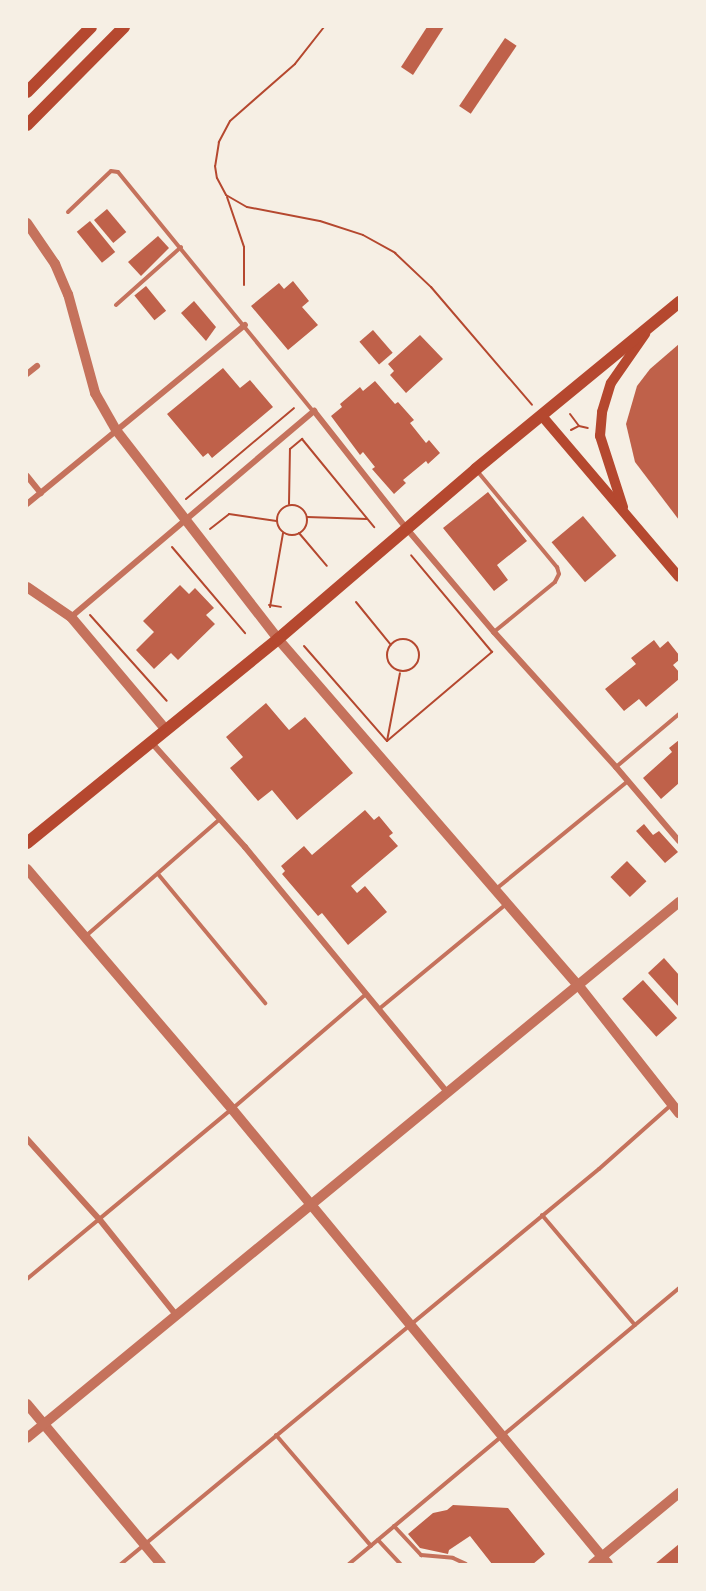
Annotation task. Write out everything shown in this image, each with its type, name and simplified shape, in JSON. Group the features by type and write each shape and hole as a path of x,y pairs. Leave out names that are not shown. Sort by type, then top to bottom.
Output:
{"main road":[{"path":"27,92 91,27"},
{"path":"27,125 123,27"},
{"path":"27,843 278,639 476,469 679,302"},
{"path":"625,513 600,436 602,412 611,383 655,322"},
{"path":"542,416 679,577"}],"street":[{"path":"27,223 43,243 68,294 95,393 116,430 278,639 579,986 675,1109"},
{"path":"27,234 43,243"},
{"path":"27,504 245,325"},
{"path":"27,374 37,366"},
{"path":"71,617 314,411 407,529 494,632 616,767 679,841"},
{"path":"27,476 41,493"},
{"path":"27,587 71,617 166,730"},
{"path":"151,742 220,819 446,1091"},
{"path":"27,869 87,936 605,1560"},
{"path":"27,1438 446,1091 579,986 679,902"},
{"path":"27,1139 100,1220 176,1315"},
{"path":"27,1404 160,1564"},
{"path":"592,1564 605,1560 679,1493"}],"lane":[{"path":"68,212 111,171 118,172 314,411"},
{"path":"116,305 181,247"},
{"path":"476,469 557,567 559,574 555,582 494,632"},
{"path":"616,767 679,714"},
{"path":"496,889 628,781"},
{"path":"87,936 220,819"},
{"path":"158,874 265,1003"},
{"path":"378,1010 507,902"},
{"path":"27,1279 232,1110 366,994"},
{"path":"121,1564 542,1215 675,1109"},
{"path":"542,1215 635,1325"},
{"path":"352,1563 501,1435 679,1288"},
{"path":"276,1435 371,1546"},
{"path":"394,1526 421,1555 453,1558 466,1564"},
{"path":"378,1540 400,1564"}],"path":[{"path":"244,285 244,247 215,166 219,142 230,121 295,64 324,27"},
{"path":"226,195 247,207 320,221 363,235 395,253 431,287 542,416"},
{"path":"179,496 189,499 294,408"},
{"path":"570,414 579,426"},
{"path":"568,431 579,426 591,429"},
{"path":"289,504 290,449 302,439 374,527"},
{"path":"276,521 280,510 289,504 298,506 307,517 367,519"},
{"path":"208,531 229,514 276,521"},
{"path":"283,533 299,533 304,529 307,517"},
{"path":"270,607 283,533 276,521"},
{"path":"299,533 327,566"},
{"path":"172,548 245,633"},
{"path":"387,741 492,652 411,555"},
{"path":"263,598 270,607"},
{"path":"356,602 391,645"},
{"path":"270,607 281,607"},
{"path":"88,613 167,701"},
{"path":"404,638 412,643 418,653 415,666 400,672 393,668 388,659 391,645 404,638"},
{"path":"304,646 387,741"},
{"path":"387,741 400,672"}],"building":[{"path":"427,27 444,27 413,75 401,67"},
{"path":"505,38 517,46 471,114 459,106"},
{"path":"107,209 126,232 113,243 94,220"},
{"path":"90,221 115,252 102,263 77,232"},
{"path":"158,236 169,248 141,276 128,262"},
{"path":"293,281 309,301 302,307 318,325 288,350 251,306 279,283 284,289"},
{"path":"146,286 166,311 154,320 134,295"},
{"path":"194,301 216,327 206,341 181,313"},
{"path":"373,330 393,353 379,364 359,342"},
{"path":"420,335 443,359 406,393 390,375 394,371 388,364"},
{"path":"679,344 679,520 635,462 626,424 637,386 650,369"},
{"path":"223,368 240,388 250,380 273,407 212,458 208,453 203,457 167,414"},
{"path":"375,381 395,404 398,402 414,420 410,423 426,443 429,440 440,453 428,464 426,461 403,480 406,483 394,494 372,469 375,467 363,452 360,455 331,416 342,407 340,404 360,387 363,391"},
{"path":"488,492 527,541 497,565 508,580 494,591 443,528"},
{"path":"583,516 616,556 585,582 552,542"},
{"path":"180,585 189,594 195,588 214,608 206,615 215,624 178,660 171,653 154,669 136,650 154,632 143,621"},
{"path":"654,640 660,648 668,641 679,655 679,660 673,665 679,672 679,679 646,707 639,699 624,711 605,689 636,664 631,658"},
{"path":"266,703 289,730 305,717 353,773 297,820 272,790 258,801 230,768 243,757 226,737"},
{"path":"679,740 679,783 661,799 643,778 672,752 669,748"},
{"path":"365,810 374,820 379,816 393,833 389,836 398,846 351,886 357,893 365,886 387,912 348,945 322,913 318,916 282,874 285,871 281,866 304,846 312,855"},
{"path":"644,824 653,835 659,831 678,852 665,863 636,831"},
{"path":"627,861 646,881 630,897 610,877"},
{"path":"664,958 679,975 679,1007 648,973"},
{"path":"643,980 677,1018 656,1037 622,999"},
{"path":"453,1505 508,1508 545,1554 533,1564 492,1564 470,1536 449,1550 448,1554 420,1548 408,1534 433,1513 447,1510"},
{"path":"679,1544 679,1564 655,1564"}]}
